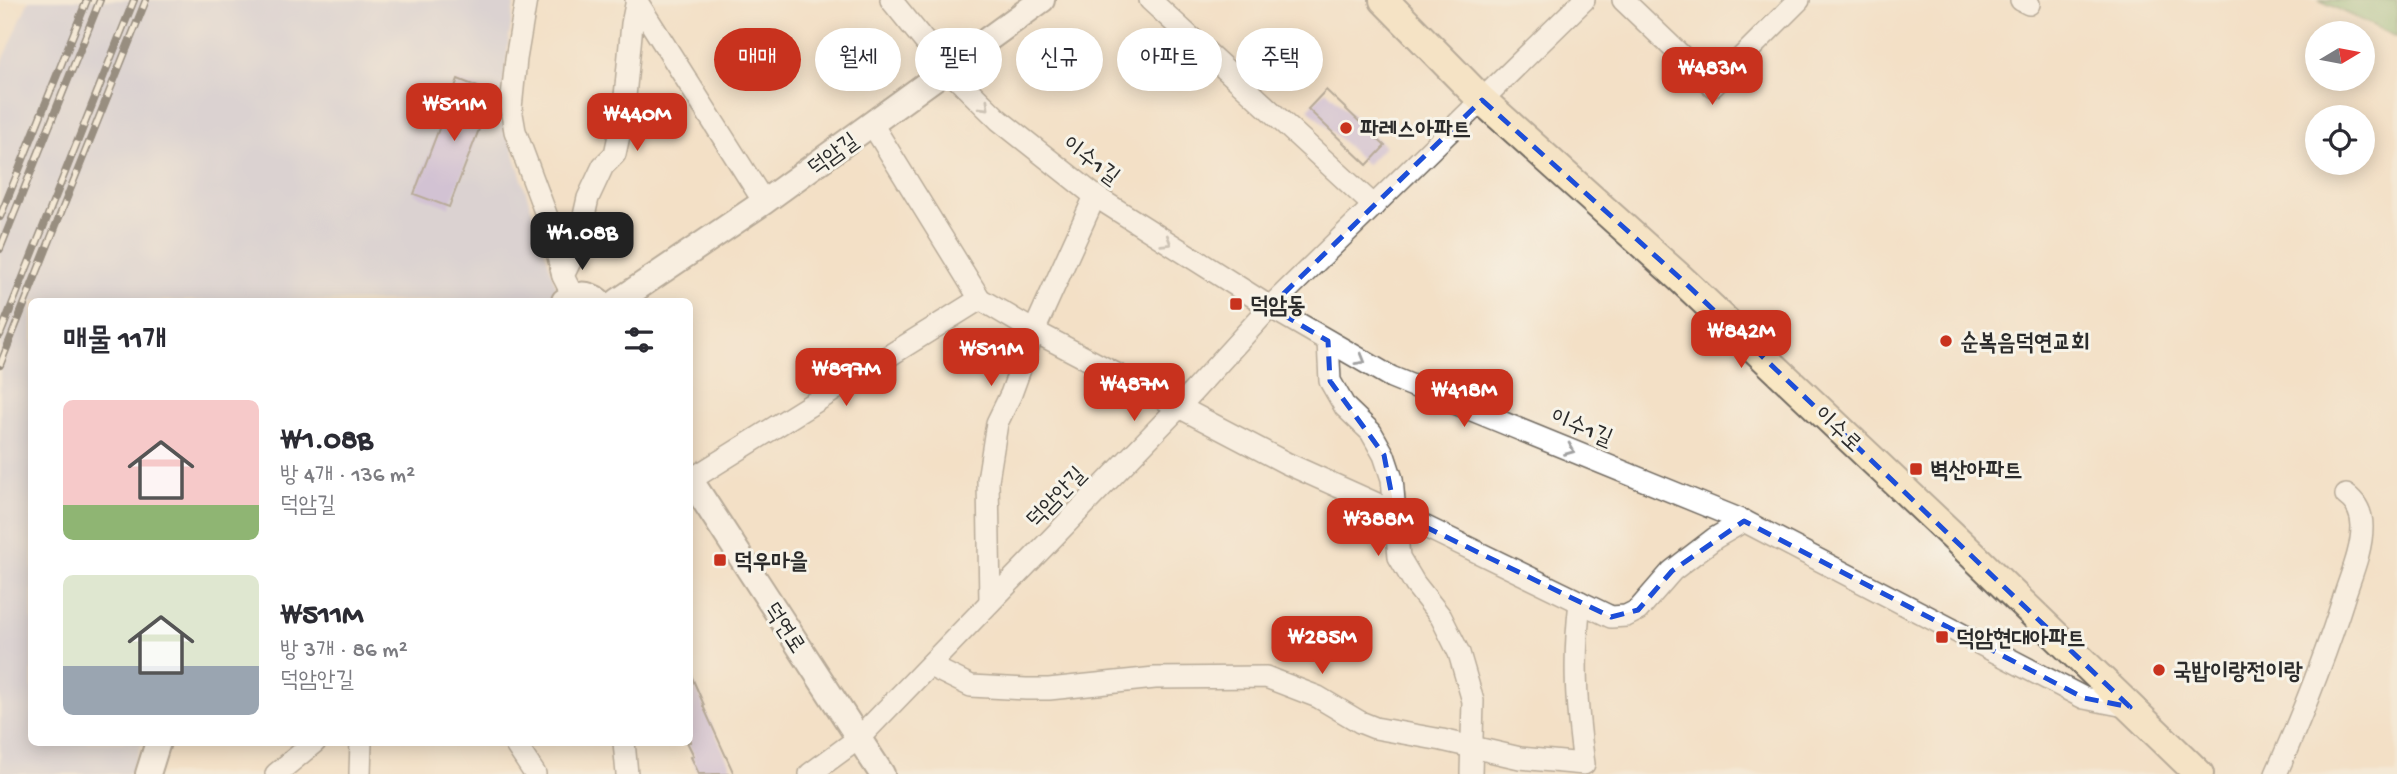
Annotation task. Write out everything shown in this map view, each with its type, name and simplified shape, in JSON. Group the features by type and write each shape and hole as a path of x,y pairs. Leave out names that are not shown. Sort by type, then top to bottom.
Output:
{"main road":[{"name":"이수로","path":"1384,0 1482,100 1679,278 1955,538 2199,774"}],"street":[{"path":"526,0 511,108 515,131 550,225 567,291"},
{"path":"567,291 588,198 603,166 615,154 636,0"},
{"path":"636,0 764,202"},
{"name":"이수1길","path":"891,0 915,30"},
{"name":"덕암길","path":"1002,29 1042,0"},
{"path":"1150,0 1374,206"},
{"name":"덕암안길","path":"810,774 859,738 1179,407 1270,307 1584,0"},
{"path":"1623,0 1713,86 1799,0"},
{"name":"덕암길","path":"622,298 764,202 917,91"},
{"name":"이수1길","path":"969,91 999,120 1095,196 1270,307 1391,377 1744,521 2084,698 2130,707"},
{"path":"872,124 980,299 1034,331 1286,463 1395,512 1611,617 1626,616 1638,610 1672,571 1715,538 1744,521"},
{"path":"990,602 988,480 997,423 1011,394 1034,331 1095,196"},
{"path":"567,291 593,298"},
{"path":"693,478 980,299"},
{"path":"1328,341 1330,382 1345,407 1371,432 1384,455 1392,479 1399,557 1415,584 1441,617 1459,653 1472,701 1471,774"},
{"name":"덕연로","path":"693,485 882,774"},
{"path":"2276,774 2322,660 2358,554 2362,528 2361,512 2346,495"},
{"path":"930,666 971,687 1026,689 1155,678 1266,677 1318,697 1375,728 1520,758 1584,764 1575,700 1575,642 1580,602"},
{"path":"148,774 157,746"},
{"path":"276,774 310,746"},
{"path":"360,774 361,746"},
{"path":"517,746 535,774"},
{"path":"624,746 627,774"}],"highlighted area":[{"path":"1482,100 1680,278 2130,707 2084,698 1744,521 1672,571 1638,610 1611,617 1395,512 1384,455 1330,381 1328,341 1270,307"}],"shaded area":[{"path":"29,0 515,0 503,96 515,157 558,292 554,298 28,298 28,746 141,746 131,774 0,774 0,68"}],"green space":[{"path":"2397,0 2397,37 2375,27 2375,21 2363,21 2321,1"}],"building":[{"path":"458,79 493,93 449,207 414,194"},
{"name":"파레스아파트","path":"1326,90 1385,146 1367,165 1308,109"},
{"path":"693,680 734,774 699,774 691,757 694,756 689,746 693,746"}],"railway":[{"path":"0,217 87,0"},
{"path":"0,249 100,0"},
{"path":"0,335 134,0"},
{"path":"0,365 146,0"}],"place":[{"name":"파레스아파트","path":"1346,128"},
{"name":"덕암동","path":"1236,304"},
{"name":"순복음덕연교회","path":"1946,341"},
{"name":"벽산아파트","path":"1916,469"},
{"name":"덕우마을","path":"720,560"},
{"name":"덕암현대아파트","path":"1942,637"},
{"name":"국밥이랑전이랑","path":"2159,670"}]}
